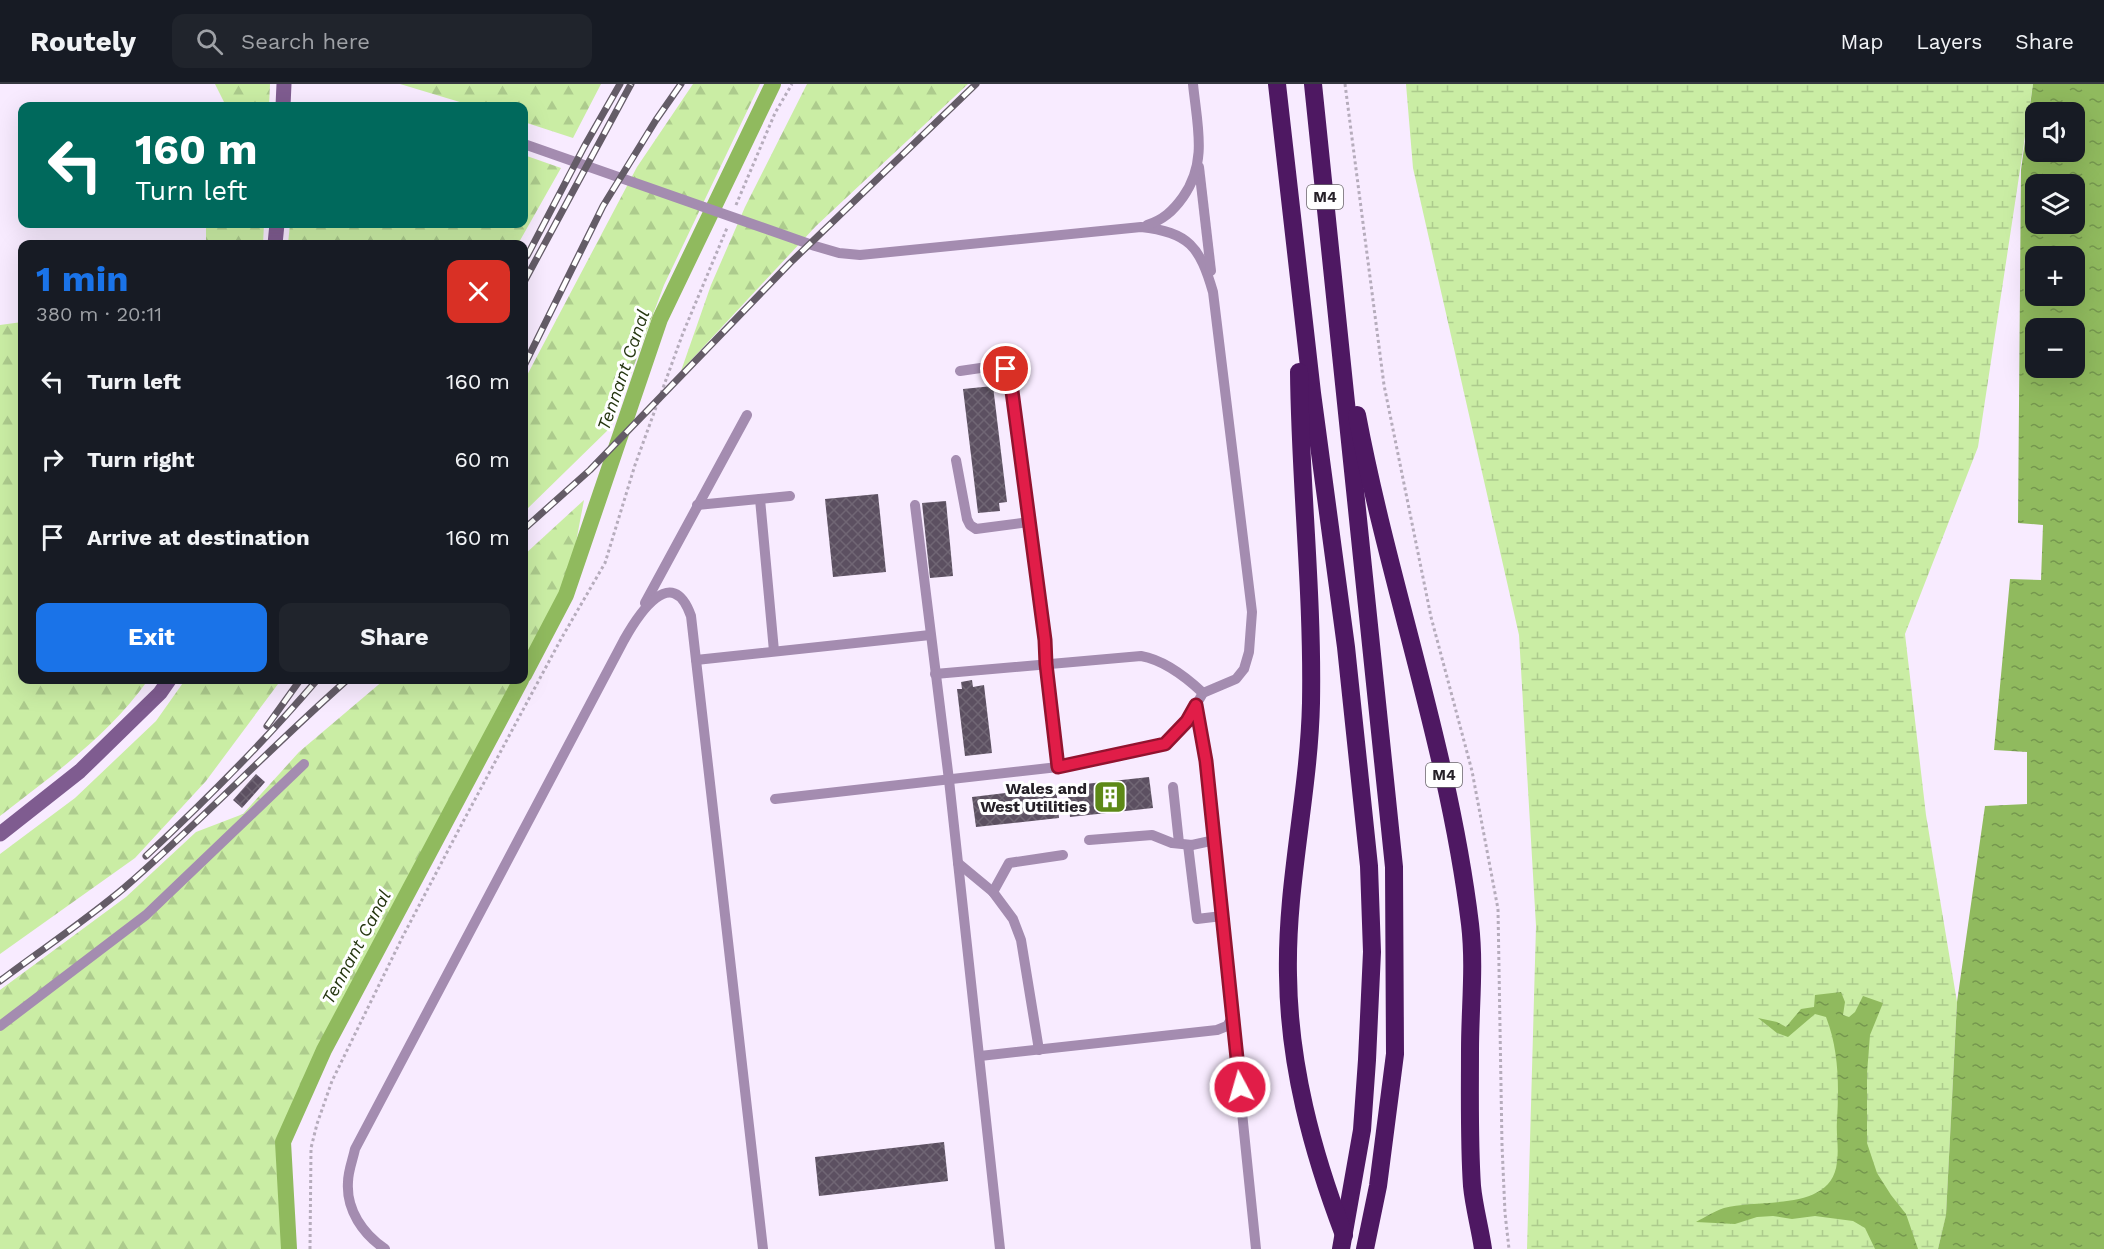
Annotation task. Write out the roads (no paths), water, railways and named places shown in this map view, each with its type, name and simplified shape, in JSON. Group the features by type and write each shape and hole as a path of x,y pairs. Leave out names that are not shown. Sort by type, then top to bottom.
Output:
{"highway":[{"name":"M4","path":"1276,84 1299,283 1347,647 1369,866 1372,952 1362,1130 1341,1249"},
{"name":"M4","path":"1313,84 1394,867 1395,1054 1378,1186 1365,1249"},
{"name":"M4","path":"1299,283 1299,402 1311,623 1311,696 1292,896 1288,973 1292,1045 1308,1126 1349,1249"},
{"name":"M4","path":"1336,310 1364,450 1440,759 1460,853 1470,926 1473,989 1470,1048 1472,1188 1483,1249"}],"main road":[{"path":"283,102 284,84"},
{"path":"0,834 80,771 160,693 166,684"}],"lane":[{"path":"775,799 1058,767 1165,744 1187,721 1203,693 1236,679 1244,669 1249,652 1252,612 1213,292 1199,164 1194,84"},
{"path":"528,145 815,246 839,253 860,255 1141,226 1160,221 1176,207 1192,184 1199,164"},
{"path":"1141,226 1179,236 1195,248 1205,264 1213,292"},
{"path":"960,371 1000,365 1010,376 1045,640 1058,767"},
{"path":"385,1249 374,1241 353,1215 348,1182 355,1149 747,415"},
{"path":"956,460 970,525 976,530 1029,522"},
{"path":"697,505 790,496"},
{"path":"760,499 774,651"},
{"path":"915,505 949,780 1000,1249"},
{"path":"635,622 655,597 664,593 676,593 686,602 691,616 763,1249"},
{"path":"696,660 930,635"},
{"path":"935,674 1141,656 1164,663 1203,693"},
{"path":"1196,705 1206,761 1215,840 1256,1249"},
{"path":"0,1026 146,915 304,764"},
{"path":"1173,787 1197,919 1222,916"},
{"path":"1089,840 1152,835 1184,844 1215,840"},
{"path":"993,892 1009,863 1064,855"},
{"path":"958,863 993,892 1013,919 1021,940 1039,1050"},
{"path":"980,1056 1217,1029 1227,1026 1232,1018"}],"water":[{"path":"2033,84 2104,84 2104,1249 1938,1249 1946,1215 1957,1002 1985,806 2027,804 2027,752 1994,750 2010,579 2041,580 2043,525 2018,523 2021,170 2025,141 2025,162 2085,162 2085,102 2030,102"},
{"path":"1841,992 1845,1002 1843,1015 1849,1017 1855,1012 1863,996 1883,1003 1870,1035 1867,1073 1867,1143 1877,1173 1906,1214 1918,1249 1875,1249 1865,1228 1853,1221 1815,1216 1792,1219 1773,1216 1757,1217 1735,1224 1696,1222 1724,1208 1808,1196 1822,1189 1832,1178 1838,1157 1838,1081 1836,1055 1826,1017 1815,1014 1788,1037 1777,1033 1758,1018 1777,1022 1786,1027 1801,1009 1814,1007 1815,995"}],"waterway":[{"name":"Tennant Canal","path":"528,667 566,595 660,319 773,84"},
{"name":"Tennant Canal","path":"289,1249 283,1142 324,1050 519,684"}],"railway":[{"path":"528,254 620,84"},
{"path":"528,275 631,84"},
{"path":"528,358 603,206 681,84"},
{"path":"528,525 590,470 790,263 976,84"},
{"path":"267,726 297,684"},
{"path":"146,856 234,770 313,684"},
{"path":"0,981 124,888 343,684"}],"place":[{"name":"Wales and West Utilities","path":"1110,797"}]}
